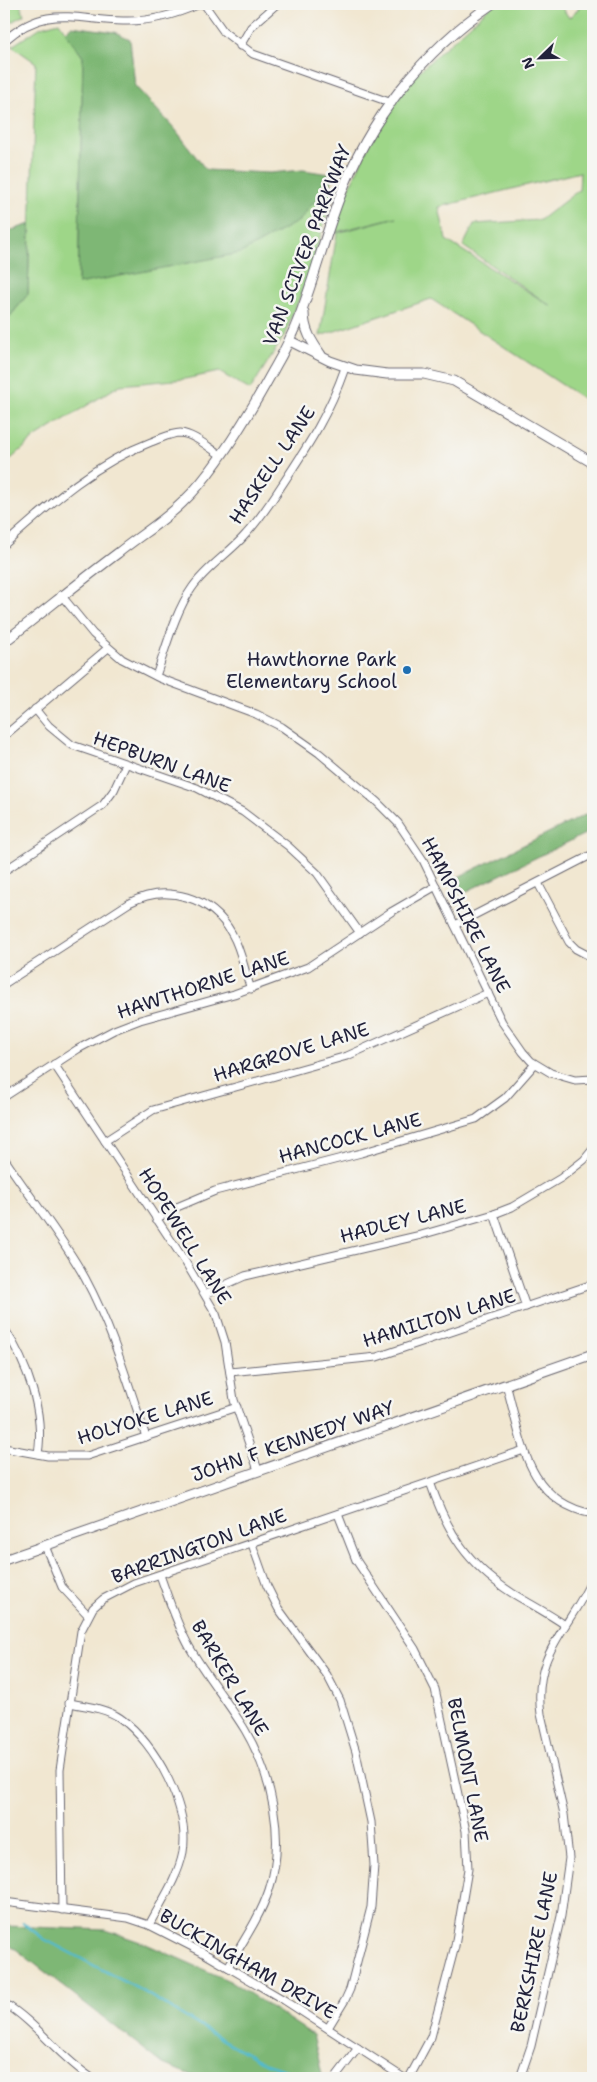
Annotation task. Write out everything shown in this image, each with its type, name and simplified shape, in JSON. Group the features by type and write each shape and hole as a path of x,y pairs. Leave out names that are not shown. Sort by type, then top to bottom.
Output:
{"street":[{"path":"4,41 22,28 49,17 81,16 122,22 151,20 175,15 200,4"},
{"path":"204,4 217,25 240,46 272,62 392,103"},
{"path":"240,46 252,27 277,4"},
{"name":"VAN SCIVER PARKWAY","path":"4,642 184,502 220,455 290,341 304,310 344,183 358,155 408,78 437,47 470,19 492,4"},
{"path":"304,310 304,325 312,342 323,357"},
{"path":"290,341 345,368 387,374 424,374 454,381 593,463"},
{"name":"HASKELL LANE","path":"156,676 167,642 191,588 199,578 248,533 264,512 326,416 345,368"},
{"path":"4,545 84,477 121,455 145,444 180,434 190,436 220,455"},
{"name":"HAMPSHIRE LANE","path":"61,596 108,648 133,666 256,714 282,727 307,744 372,796 398,823 422,860 508,1032 522,1052 536,1064 563,1077 593,1079"},
{"path":"4,736 108,648"},
{"name":"HEPBURN LANE","path":"35,709 49,726 72,745 202,790 243,812 288,846 317,873 360,933"},
{"path":"4,872 103,805 114,790 126,764"},
{"path":"455,925 593,854"},
{"path":"538,883 569,942 576,949 593,958"},
{"name":"HAWTHORNE LANE","path":"4,1097 95,1039 126,1025 251,989 308,967 400,906 436,886"},
{"path":"4,984 130,903 149,894 171,893 202,903 226,924 240,951 251,989"},
{"name":"HARGROVE LANE","path":"105,1141 153,1110 353,1054 488,993"},
{"name":"HOPEWELL LANE","path":"54,1064 205,1294 222,1328 236,1407 258,1470"},
{"name":"HANCOCK LANE","path":"156,1219 177,1207 215,1191 465,1123 497,1106 536,1064"},
{"name":"HADLEY LANE","path":"205,1294 246,1276 421,1235 494,1214 512,1207 561,1178 593,1151"},
{"path":"4,1158 90,1287 106,1322 146,1437"},
{"path":"494,1214 526,1307"},
{"name":"HAMILTON LANE","path":"230,1372 377,1357 593,1284"},
{"path":"4,1328 24,1368 36,1404 40,1435 38,1454"},
{"name":"JOHN F KENNEDY WAY","path":"4,1560 593,1354"},
{"path":"506,1384 524,1450 537,1480 553,1497 573,1509 593,1514"},
{"name":"HOLYOKE LANE","path":"4,1448 62,1457 87,1456 236,1407"},
{"name":"BARRINGTON LANE","path":"62,1910 60,1776 69,1703 80,1631 88,1616 103,1599 134,1583 524,1450"},
{"path":"430,1482 449,1531 469,1558 504,1588 565,1625"},
{"name":"BELMONT LANE","path":"338,1514 356,1560 412,1644 435,1689 466,1831 468,1869 455,1946 433,2031 409,2078"},
{"path":"252,1544 266,1586 278,1608 327,1676 340,1700 350,1725 371,1822 374,1865 371,1907 350,1989 328,2028"},
{"path":"45,1546 62,1588 88,1616"},
{"name":"BARKER LANE","path":"160,1575 173,1614 190,1648 252,1742 275,1817 277,1856 269,1892 228,1967"},
{"name":"BERKSHIRE LANE","path":"520,2078 532,2040 561,1916 568,1872 566,1828 539,1700 541,1674 551,1649 593,1577"},
{"path":"69,1703 111,1713 135,1730 159,1763 177,1799 184,1829 182,1853 174,1877 149,1925"},
{"name":"BUCKINGHAM DRIVE","path":"4,1902 128,1918 149,1925 228,1967 328,2028 404,2078"},
{"path":"4,2003 31,2024 62,2055 92,2078"},
{"path":"335,2078 358,2048"}],"green space":[{"path":"4,4 20,4 24,15 4,26"},
{"path":"493,4 560,4 569,18 583,4 593,4 593,405 431,299 320,336 337,233 396,217 328,234 391,97","holes":["580,172 579,190 540,220 474,224 463,246 551,306 446,240 439,207"]},
{"path":"59,22 83,57 78,284 299,221 313,203 333,194 308,277 284,336 250,390 219,372 185,379 120,385 36,437 4,465 4,324 28,294 36,63 12,46 41,27"},
{"path":"72,26 115,32 130,39 135,86 175,129 206,170 270,173 303,170 330,174 333,194 313,203 299,221 241,253 78,284 83,57 65,32"},
{"path":"30,224 28,294 4,324 6,232"},
{"path":"593,811 593,829 591,831 461,894 452,880"},
{"path":"7,1926 106,1930 146,1944 232,1982 313,2035 322,2074 326,2078 198,2078 163,2064 8,1943"}],"waterway":[{"path":"23,1923 44,1939 144,1992 266,2064 288,2071 296,2078"}],"place":[{"name":"Hawthorne Park Elementary School","path":"407,670"}]}
